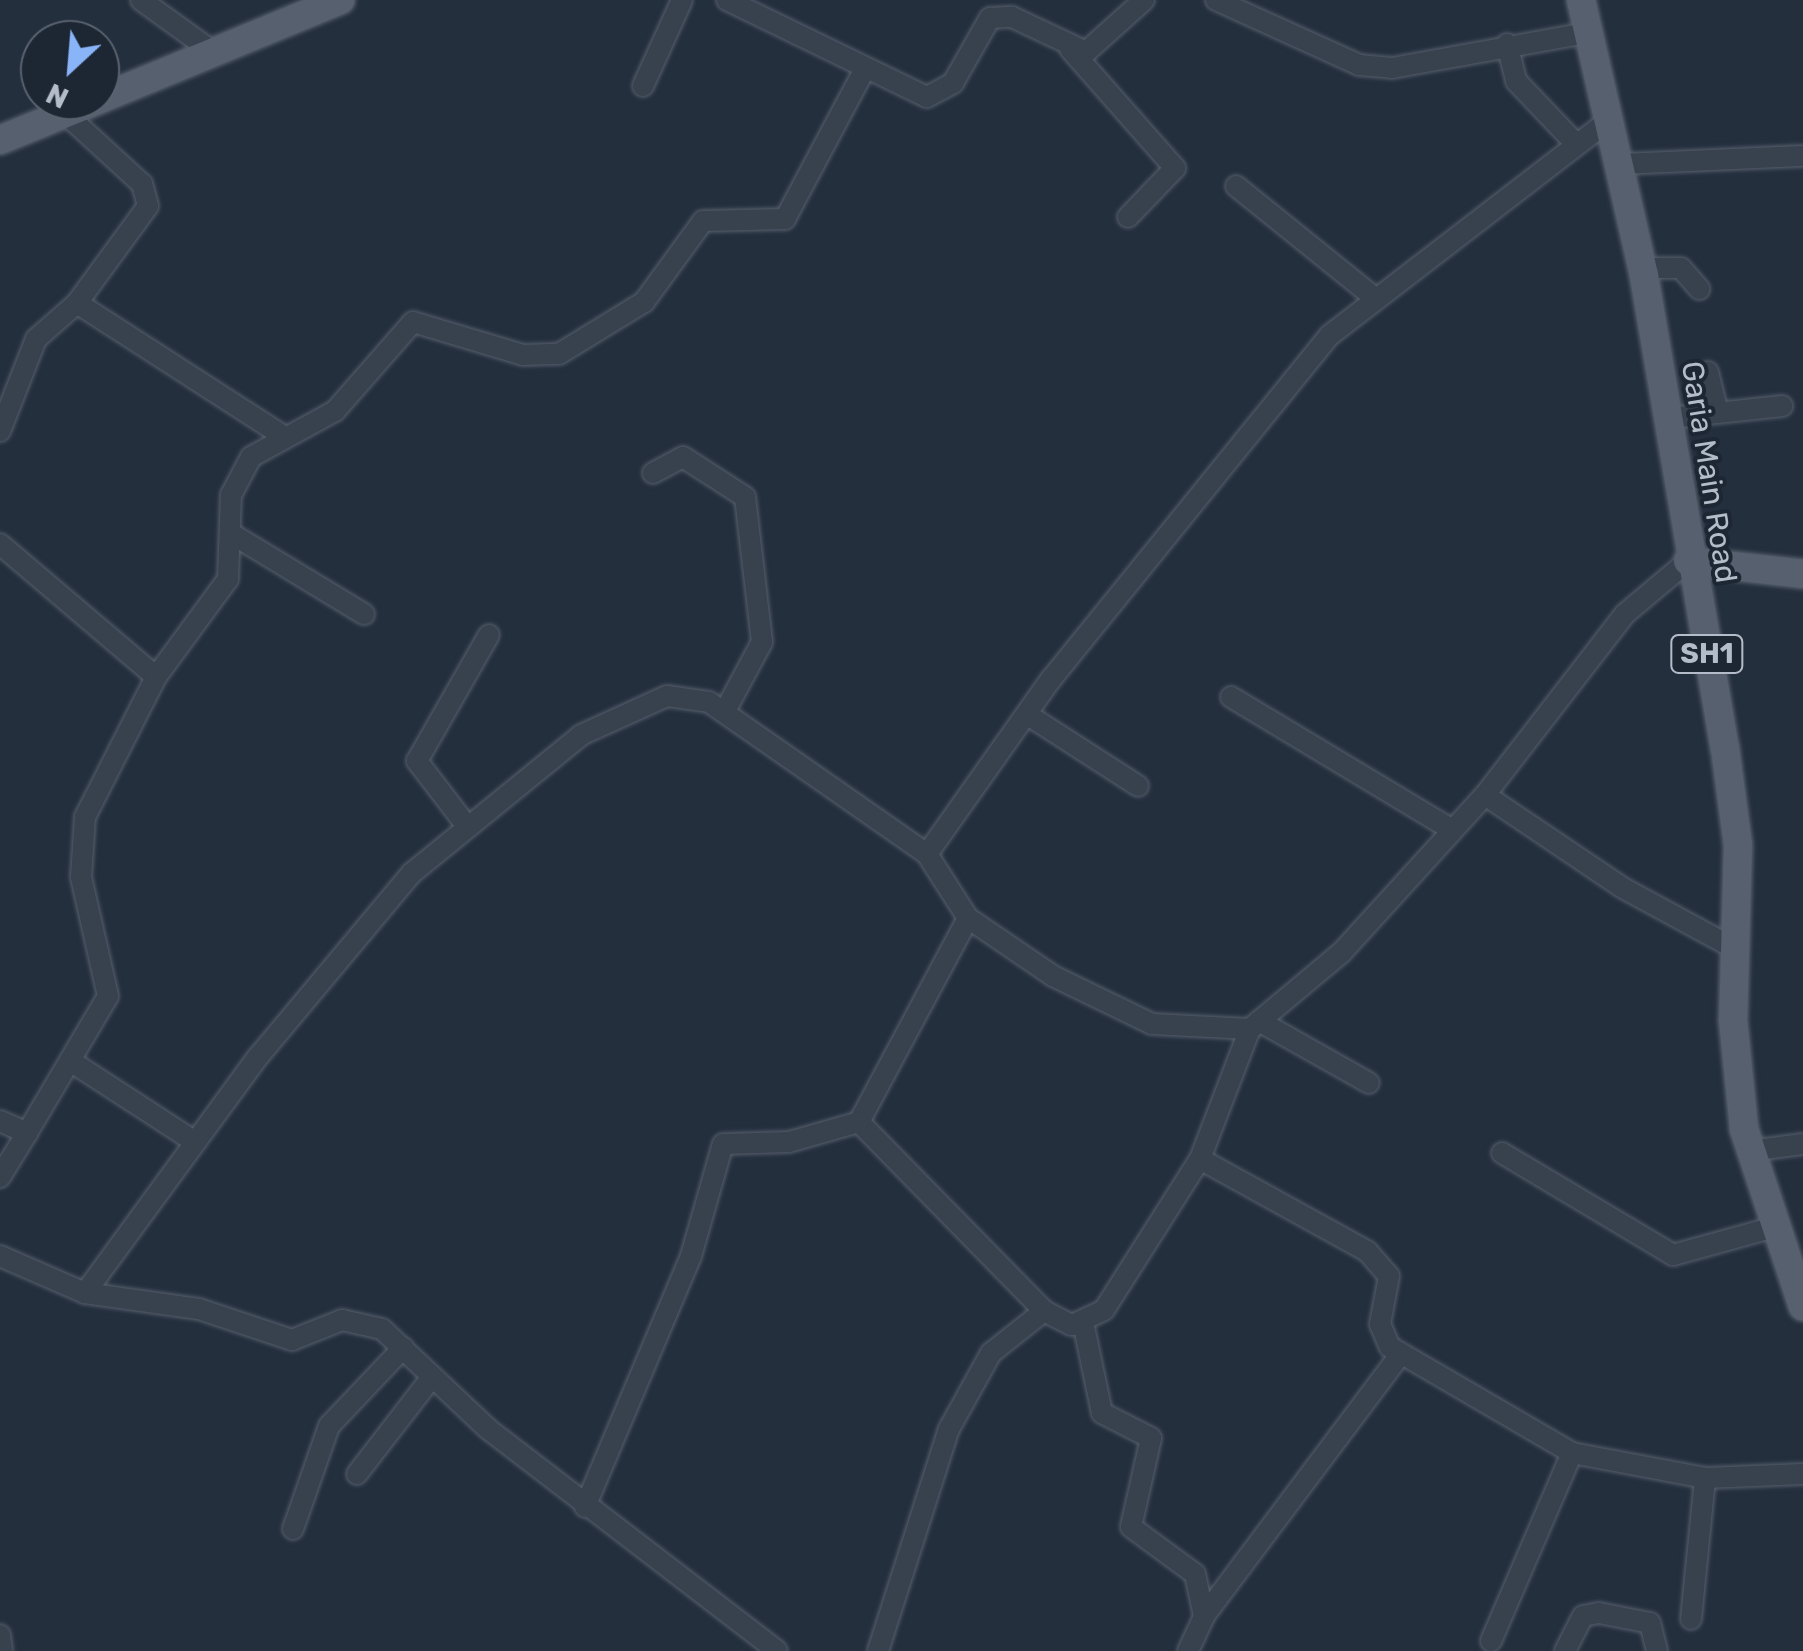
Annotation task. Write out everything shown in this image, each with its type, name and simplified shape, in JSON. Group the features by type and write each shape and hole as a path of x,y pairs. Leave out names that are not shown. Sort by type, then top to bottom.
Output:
{"main road":[{"path":"120,91 340,0"},
{"name":"Garia Main Road","path":"1581,0 1620,164 1670,418 1688,561 1738,845 1735,1072 1748,1151 1770,1228 1803,1306"},
{"path":"0,140 51,120"},
{"path":"1688,561 1803,574"}],"street":[{"path":"140,0 213,52"},
{"path":"643,86 682,0"},
{"path":"727,0 862,72 927,98 953,83 982,28 1000,16 1068,46 1093,50 1144,0"},
{"path":"1216,0 1359,65 1392,68 1507,44 1587,33"},
{"path":"1507,44 1516,82 1576,144"},
{"path":"1068,46 1175,168 1128,216"},
{"path":"0,1177 74,1064 112,979 80,877 85,817 156,676 228,579 238,478 280,434 335,412 413,322 523,356 558,354 644,302 702,221 785,219 862,72"},
{"path":"0,431 27,352 77,302 149,195 72,120"},
{"path":"926,854 1028,715 1299,370 1376,299 1608,121"},
{"path":"1620,164 1803,156"},
{"path":"1236,186 1376,299"},
{"path":"1642,268 1681,268 1700,289"},
{"path":"77,302 280,434"},
{"path":"1708,372 1718,413"},
{"path":"1670,418 1782,406"},
{"path":"653,473 683,457 745,497 762,642 726,708"},
{"path":"234,536 364,614"},
{"path":"0,544 156,676"},
{"path":"1204,1616 1195,1574 1131,1527 1150,1438 1102,1413 1084,1327 1200,1159 1254,1025 1342,952 1484,794 1625,614 1688,561"},
{"path":"466,825 417,760 489,635"},
{"path":"84,1293 195,1142 412,873 466,825 618,716 667,696 726,708 926,854 968,918 1123,1014 1254,1025 1370,1083"},
{"path":"1231,697 1452,830"},
{"path":"1028,715 1138,786"},
{"path":"1484,794 1623,888 1737,950"},
{"path":"585,1507 691,1256 723,1144 789,1142 859,1122 968,918"},
{"path":"74,1064 195,1142"},
{"path":"0,1121 27,1133"},
{"path":"859,1122 1044,1311 1084,1327"},
{"path":"1748,1151 1803,1144"},
{"path":"1502,1153 1673,1255 1770,1228"},
{"path":"1200,1159 1312,1214 1383,1266 1380,1324 1400,1356 1572,1453 1705,1478 1803,1474"},
{"path":"0,1256 84,1293 199,1309 292,1340 364,1321 403,1348 585,1507 776,1651"},
{"path":"878,1651 949,1429 991,1353 1044,1311"},
{"path":"294,1529 329,1426 403,1348"},
{"path":"1188,1651 1204,1616 1400,1356"},
{"path":"357,1474 432,1377"},
{"path":"1491,1641 1572,1453"},
{"path":"1691,1619 1705,1478"},
{"path":"1565,1651 1584,1616 1599,1613 1650,1623 1657,1651"},
{"path":"0,1635 2,1651"}]}
